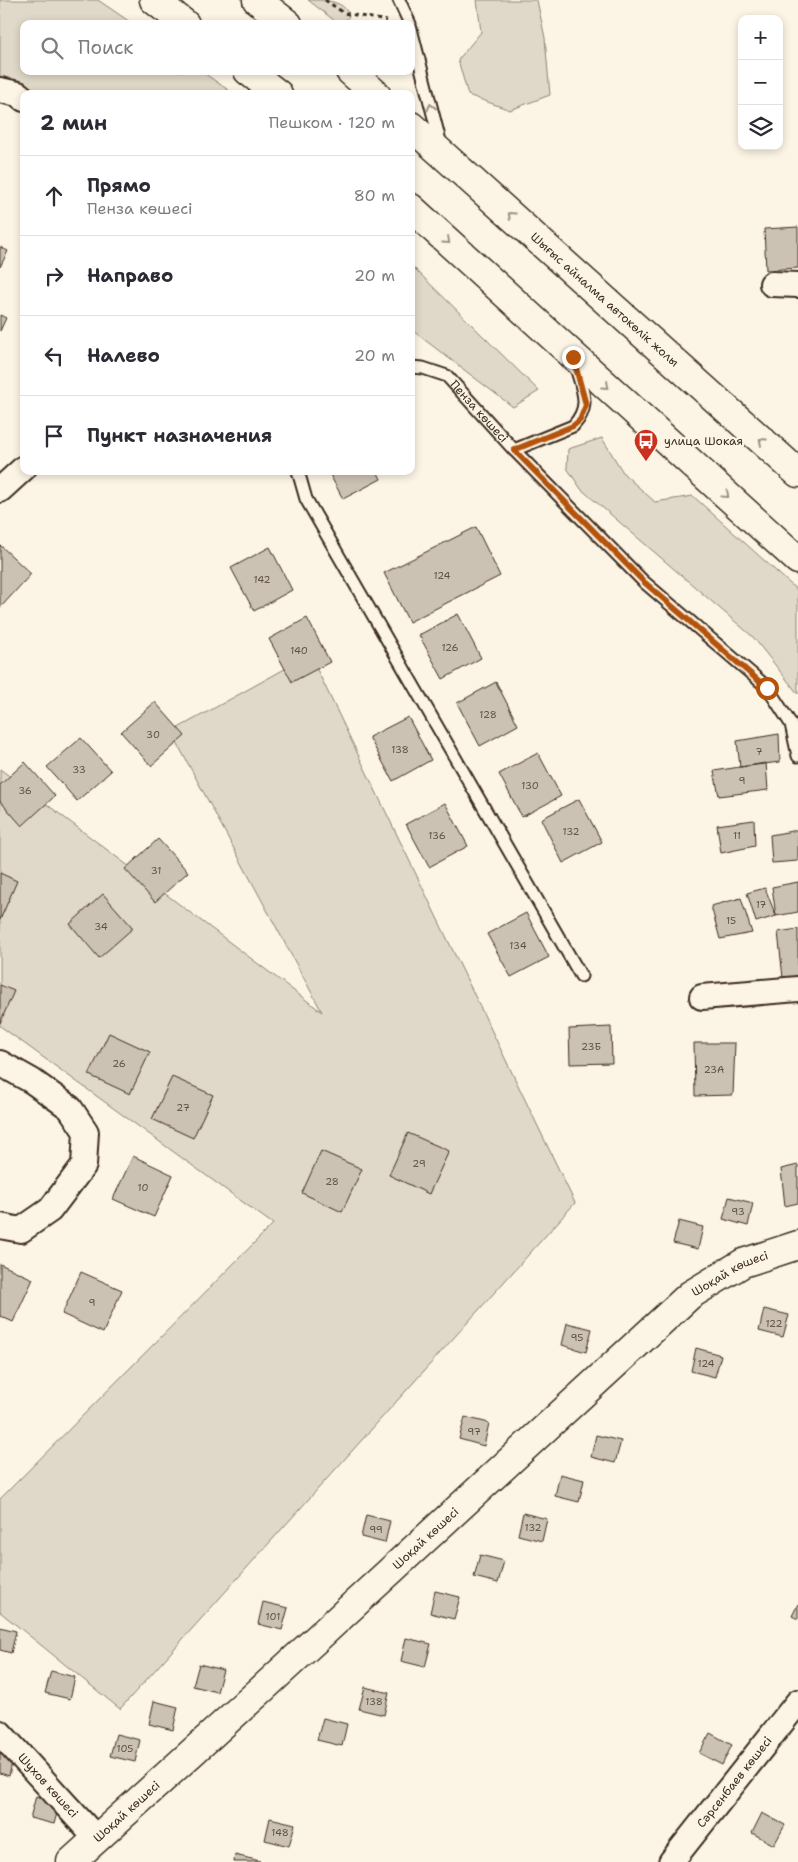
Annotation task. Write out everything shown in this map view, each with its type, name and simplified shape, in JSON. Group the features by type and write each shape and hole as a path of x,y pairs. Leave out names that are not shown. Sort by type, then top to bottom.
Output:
{"main road":[{"path":"154,0 180,20"},
{"path":"257,0 283,20"},
{"path":"253,75 273,90"},
{"path":"355,75 371,90"},
{"name":"Шығыс айналма автокөлік жолы","path":"415,130 798,473"},
{"path":"415,212 798,560"},
{"name":"Шоқай көшесі","path":"71,1862 690,1295 743,1262 798,1245"}],"street":[{"path":"0,90 20,96"},
{"path":"772,284 798,285"},
{"path":"0,490 20,472"},
{"path":"702,997 798,989"},
{"path":"0,1063 32,1081 70,1108 86,1132 84,1165 50,1210 21,1230 0,1226"},
{"name":"Сәрсенбаев көшесі","path":"671,1862 798,1702"},
{"name":"Шухов көшесі","path":"0,1733 96,1838"}],"lane":[{"path":"399,0 408,20"},
{"path":"415,45 443,154"},
{"path":"514,450 573,426 580,420 586,405 573,357"},
{"name":"Пенза көшесі","path":"415,367 423,368 446,376 514,450 644,582 767,688 791,724 798,756"},
{"path":"299,475 306,499 582,976"}],"path":[{"path":"325,0 344,12 381,20"}],"shaded area":[{"path":"0,0 98,0 127,20 20,20 20,75 207,75 228,90 34,90 0,77"},
{"path":"308,0 333,2 347,11 349,16 346,20 334,20"},
{"path":"477,0 537,0 545,38 550,95 510,110 468,95 458,60 481,32"},
{"path":"415,269 539,391 513,407 415,333"},
{"path":"602,438 624,474 655,502 693,496 798,591 798,694 753,637 581,489 567,468 568,449"},
{"path":"310,655 575,1203 120,1709 0,1612 0,1499 273,1224 0,1026 0,769 322,1012 171,732"}],"building":[{"path":"798,227 798,268 766,270 764,229"},
{"path":"0,247 8,251 0,267"},
{"path":"0,315 6,318 0,331"},
{"path":"330,475 379,475 381,479 343,499"},
{"path":"476,527 500,576 409,622 384,573"},
{"path":"0,545 31,574 0,608"},
{"path":"270,547 292,590 254,611 231,568"},
{"path":"458,614 481,658 443,679 419,635"},
{"path":"307,618 330,662 292,682 269,639"},
{"path":"496,682 518,725 480,746 457,703"},
{"path":"155,702 185,736 151,766 121,732"},
{"path":"408,717 431,760 393,781 369,737"},
{"path":"779,734 780,762 740,767 737,741"},
{"path":"81,738 111,771 77,801 47,767"},
{"path":"538,753 561,796 522,817 499,774"},
{"path":"25,762 55,796 22,826 0,801 0,785"},
{"path":"766,763 768,790 719,796 714,771"},
{"path":"579,799 602,842 563,863 541,819"},
{"path":"445,803 468,846 429,867 406,824"},
{"path":"754,820 755,846 721,853 717,825"},
{"path":"798,830 798,861 772,863 770,835"},
{"path":"158,839 188,872 155,902 125,869"},
{"path":"0,873 17,881 0,920"},
{"path":"798,882 798,912 776,916 772,887"},
{"path":"765,888 776,916 756,922 747,893"},
{"path":"103,894 133,928 99,958 70,924"},
{"path":"741,898 752,933 720,939 711,906"},
{"path":"526,913 549,957 511,977 487,934"},
{"path":"798,929 798,977 783,978 778,932"},
{"path":"0,985 14,991 0,1023"},
{"path":"611,1027 612,1063 570,1064 569,1029"},
{"path":"109,1033 150,1052 130,1094 89,1075"},
{"path":"694,1043 735,1043 733,1095 695,1096"},
{"path":"172,1077 213,1095 193,1138 152,1119"},
{"path":"408,1133 449,1151 429,1194 389,1175"},
{"path":"321,1151 362,1169 342,1212 302,1193"},
{"path":"133,1156 173,1175 154,1217 113,1199"},
{"path":"798,1165 798,1203 785,1206 781,1169"},
{"path":"729,1197 753,1203 748,1226 723,1219"},
{"path":"679,1221 703,1227 698,1249 673,1243"},
{"path":"0,1264 33,1279 13,1322 0,1316"},
{"path":"81,1272 122,1290 103,1333 62,1314"},
{"path":"764,1309 789,1315 783,1337 759,1331"},
{"path":"567,1323 592,1329 586,1352 562,1345"},
{"path":"696,1348 721,1355 715,1377 691,1371"},
{"path":"465,1417 489,1423 484,1446 459,1439"},
{"path":"596,1435 621,1441 615,1463 591,1457"},
{"path":"560,1474 584,1480 579,1502 555,1496"},
{"path":"523,1513 547,1519 542,1541 518,1535"},
{"path":"366,1515 390,1521 385,1543 361,1537"},
{"path":"480,1555 504,1561 498,1583 474,1577"},
{"path":"435,1591 460,1597 454,1619 430,1613"},
{"path":"263,1602 288,1608 282,1630 258,1624"},
{"path":"798,1604 798,1619 792,1616"},
{"path":"0,1627 16,1631 11,1653 0,1650"},
{"path":"406,1638 431,1644 425,1667 401,1661"},
{"path":"199,1664 223,1670 217,1692 193,1686"},
{"path":"51,1671 75,1677 70,1699 45,1693"},
{"path":"365,1687 389,1693 384,1715 359,1709"},
{"path":"154,1701 178,1707 173,1730 149,1724"},
{"path":"323,1718 347,1724 342,1746 317,1740"},
{"path":"710,1733 732,1745 722,1765 699,1753"},
{"path":"116,1734 140,1740 135,1762 110,1756"},
{"path":"0,1750 14,1754 9,1776 0,1773"},
{"path":"36,1796 60,1802 54,1824 30,1818"},
{"path":"762,1813 785,1825 774,1845 752,1833"},
{"path":"270,1818 295,1824 289,1846 265,1840"},
{"path":"235,1855 260,1861 234,1862"}],"place":[{"name":"улица Шокая","path":"646,462"}],"route":[{"path":"573,357 586,405 580,420 573,426 514,450 644,582 767,688"}]}
